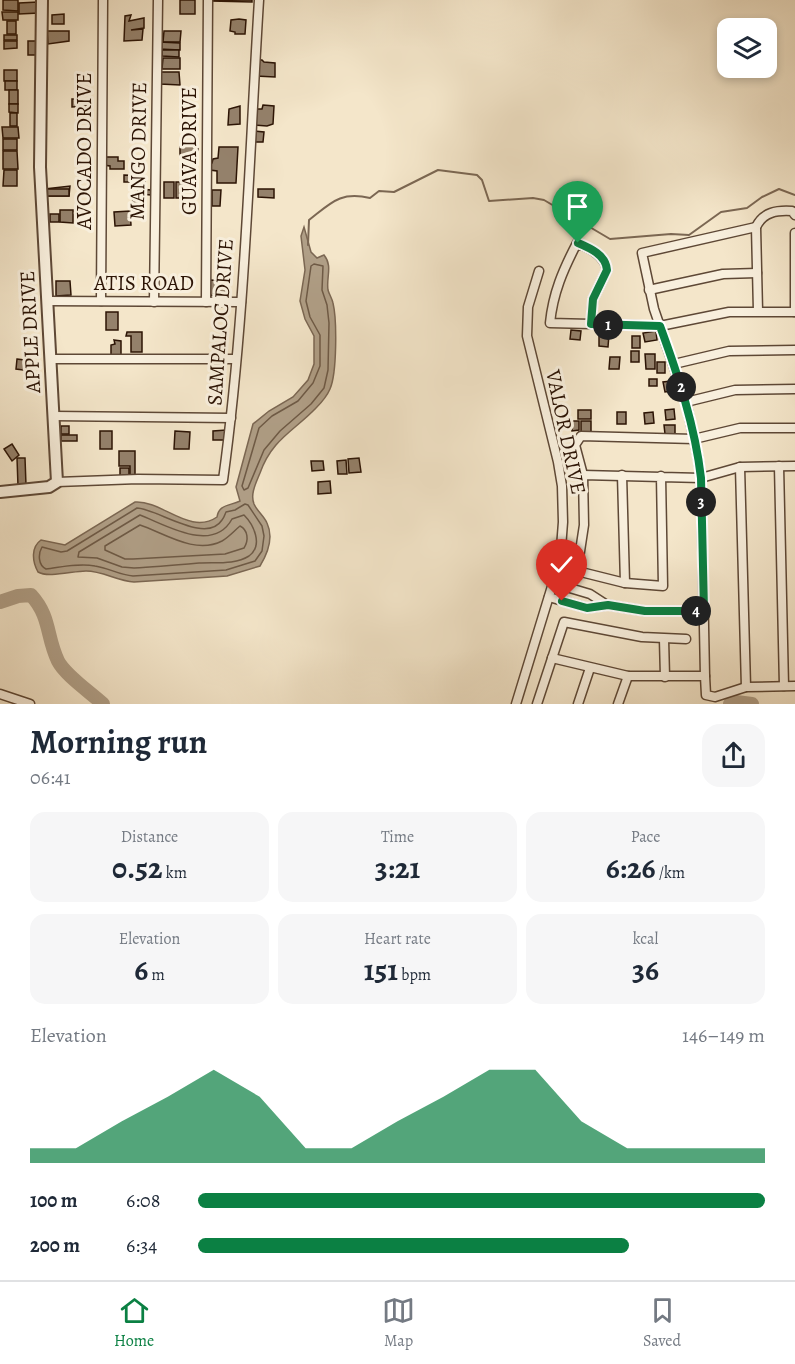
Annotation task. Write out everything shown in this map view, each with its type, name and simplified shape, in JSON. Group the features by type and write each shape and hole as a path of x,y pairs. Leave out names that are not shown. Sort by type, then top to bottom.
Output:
{"street":[{"name":"APPLE DRIVE","path":"42,0 40,167 57,482"},
{"name":"AVOCADO DRIVE","path":"101,301 103,0"},
{"name":"MANGO DRIVE","path":"154,302 158,0"},
{"name":"GUAVA DRIVE","path":"206,302 208,0"},
{"name":"SAMPALOC DRIVE","path":"57,482 138,479 223,480 241,302 259,0"},
{"path":"758,311 756,227 774,210 792,211 795,215"},
{"path":"756,227 642,252 649,290 686,402 701,478 706,695 715,697 746,687 795,686"},
{"path":"591,324 593,299 607,270 607,265 600,256 578,243 555,291 550,323 660,326 729,312 795,312 795,233"},
{"name":"VALOR DRIVE","path":"516,704 553,583 561,548 563,522 562,486 528,345 526,327 528,307 539,271"},
{"path":"649,290 723,274 757,273"},
{"name":"ATIS ROAD","path":"47,301 241,302"},
{"path":"674,364 729,351 795,350"},
{"path":"51,359 236,359"},
{"path":"686,402 735,390 795,389"},
{"path":"54,416 231,418"},
{"path":"661,476 663,586 625,582 577,572 584,525 583,475 575,445 581,436 694,439 740,428 795,428"},
{"path":"779,466 784,686"},
{"path":"583,475 701,478 741,467 795,466"},
{"path":"741,467 746,687"},
{"path":"622,475 625,582"},
{"path":"0,492 49,487 57,482"},
{"path":"553,583 590,594 608,605"},
{"path":"549,597 587,608 608,605 645,611 704,611"},
{"path":"537,704 564,622 624,635 686,639"},
{"path":"664,639 665,677"},
{"path":"552,658 628,676 705,676"},
{"path":"578,704 590,668"},
{"path":"618,704 628,676"},
{"path":"0,694 30,704"}],"water":[{"path":"304,227 311,252 317,258 324,255 329,267 328,290 333,303 335,321 334,371 326,397 277,444 265,461 255,485 254,504 266,520 270,534 268,551 260,566 227,576 134,582 92,571 54,574 38,572 34,554 35,546 41,540 65,545 135,502 155,506 186,520 207,522 217,517 223,508 240,501 236,487 253,424 269,411 293,397 308,380 314,364 314,336 305,319 300,301 305,270 301,236"}],"building":[{"path":"3,0 18,0 18,11 3,10"},
{"path":"180,0 195,0 195,14 180,14"},
{"path":"252,0 252,2 211,1"},
{"path":"38,2 39,13 19,14 19,3"},
{"path":"2,12 18,12 18,20 3,20"},
{"path":"64,14 64,24 52,24 52,15"},
{"path":"131,15 129,21 144,18 144,28 131,30 143,29 142,40 124,41 125,16"},
{"path":"231,20 246,20 245,34 235,34 230,31"},
{"path":"7,21 16,21 16,34 7,34"},
{"path":"47,31 69,31 69,41 48,44"},
{"path":"164,31 181,31 180,42 163,42"},
{"path":"4,35 17,35 17,40 4,40"},
{"path":"4,41 17,41 17,48 4,49"},
{"path":"28,41 40,41 40,55 28,55"},
{"path":"159,42 180,43 180,50 159,49"},
{"path":"162,50 179,50 179,57 162,56"},
{"path":"163,58 180,58 180,69 162,69"},
{"path":"259,60 275,63 275,77 256,76"},
{"path":"4,70 17,70 17,81 4,81"},
{"path":"160,72 179,72 180,85 160,84"},
{"path":"5,81 17,81 17,90 5,90"},
{"path":"9,90 18,90 18,104 9,104"},
{"path":"72,99 87,99 87,106 72,107"},
{"path":"9,104 18,104 18,113 9,112"},
{"path":"263,105 274,106 273,124 254,125 254,109 262,109"},
{"path":"240,106 240,124 228,125 229,109"},
{"path":"10,113 17,113 17,126 10,126"},
{"path":"2,127 18,127 19,138 3,138"},
{"path":"254,131 264,132 263,142 254,142"},
{"path":"3,139 17,139 17,150 3,150"},
{"path":"180,141 198,142 198,155 180,155"},
{"path":"219,147 238,147 236,183 217,183 217,171 210,170 210,163 213,159 218,158"},
{"path":"3,151 17,151 18,169 3,169"},
{"path":"103,157 118,157 118,161 124,161 124,169 110,169 110,166 103,165"},
{"path":"4,170 17,170 17,186 3,186"},
{"path":"124,175 145,176 145,182 124,182"},
{"path":"164,182 174,182 174,198 164,198"},
{"path":"176,182 184,182 184,198 176,198"},
{"path":"70,186 69,196 45,196 45,189"},
{"path":"45,189 69,189 69,196 45,196"},
{"path":"138,189 151,190 151,195 138,194"},
{"path":"258,189 274,189 274,198 258,197"},
{"path":"212,190 221,190 220,206 212,206"},
{"path":"133,196 146,197 145,210 132,209"},
{"path":"60,210 73,210 73,223 60,222"},
{"path":"130,211 131,225 115,226 114,212"},
{"path":"50,214 59,214 59,222 50,222"},
{"path":"210,280 226,281 225,296 209,295"},
{"path":"56,281 70,281 71,295 56,296"},
{"path":"106,312 118,312 118,330 106,330"},
{"path":"571,330 581,331 580,340 570,339"},
{"path":"656,331 657,340 645,342 643,333"},
{"path":"127,332 142,332 142,352 131,352 131,336 126,336"},
{"path":"599,334 609,334 608,347 599,346"},
{"path":"632,336 640,336 640,348 632,348"},
{"path":"114,340 121,341 121,355 111,355 111,345 115,344"},
{"path":"631,351 639,351 639,362 631,362"},
{"path":"645,354 655,354 655,369 646,369"},
{"path":"610,357 620,357 619,369 609,369"},
{"path":"17,359 24,360 23,370 16,369"},
{"path":"657,362 665,362 665,373 657,373"},
{"path":"649,379 657,379 657,386 649,386"},
{"path":"671,381 672,391 665,392 663,382"},
{"path":"674,409 675,419 666,420 665,410"},
{"path":"578,410 591,410 591,419 578,419"},
{"path":"617,412 626,412 626,424 617,424"},
{"path":"653,412 654,423 645,424 644,413"},
{"path":"572,421 579,421 579,430 572,431"},
{"path":"581,421 591,421 591,432 581,432"},
{"path":"664,425 675,425 675,434 665,434"},
{"path":"61,426 69,426 69,434 61,434"},
{"path":"226,430 226,440 213,440 213,431"},
{"path":"100,431 112,431 112,449 100,449"},
{"path":"175,431 190,432 189,449 174,449"},
{"path":"61,435 77,435 77,441 61,441"},
{"path":"12,444 19,455 12,461 4,449"},
{"path":"119,451 135,451 135,476 130,476 130,466 119,466"},
{"path":"17,458 25,458 26,485 18,486"},
{"path":"359,458 361,472 349,473 348,459"},
{"path":"346,460 347,474 338,474 337,461"},
{"path":"311,461 323,461 324,470 312,471"},
{"path":"120,468 129,468 129,476 120,476"},
{"path":"330,481 331,493 318,494 318,482"}],"waterway":[{"path":"308,245 309,220 336,200 351,196 370,198 379,191 394,192 438,170 477,175 482,180 489,201 533,198 544,200 610,239 671,234 689,235 721,212 747,208 762,197 779,189 795,195"},
{"path":"0,602 18,596 31,595 42,611 54,652 61,666 103,704"},
{"path":"730,704 736,702 752,704"}],"route":[{"path":"562,601 587,608 608,605 645,611 704,611 701,478 686,402 674,364 660,326 591,324 593,299 607,270 607,265 600,256 578,243"}]}
